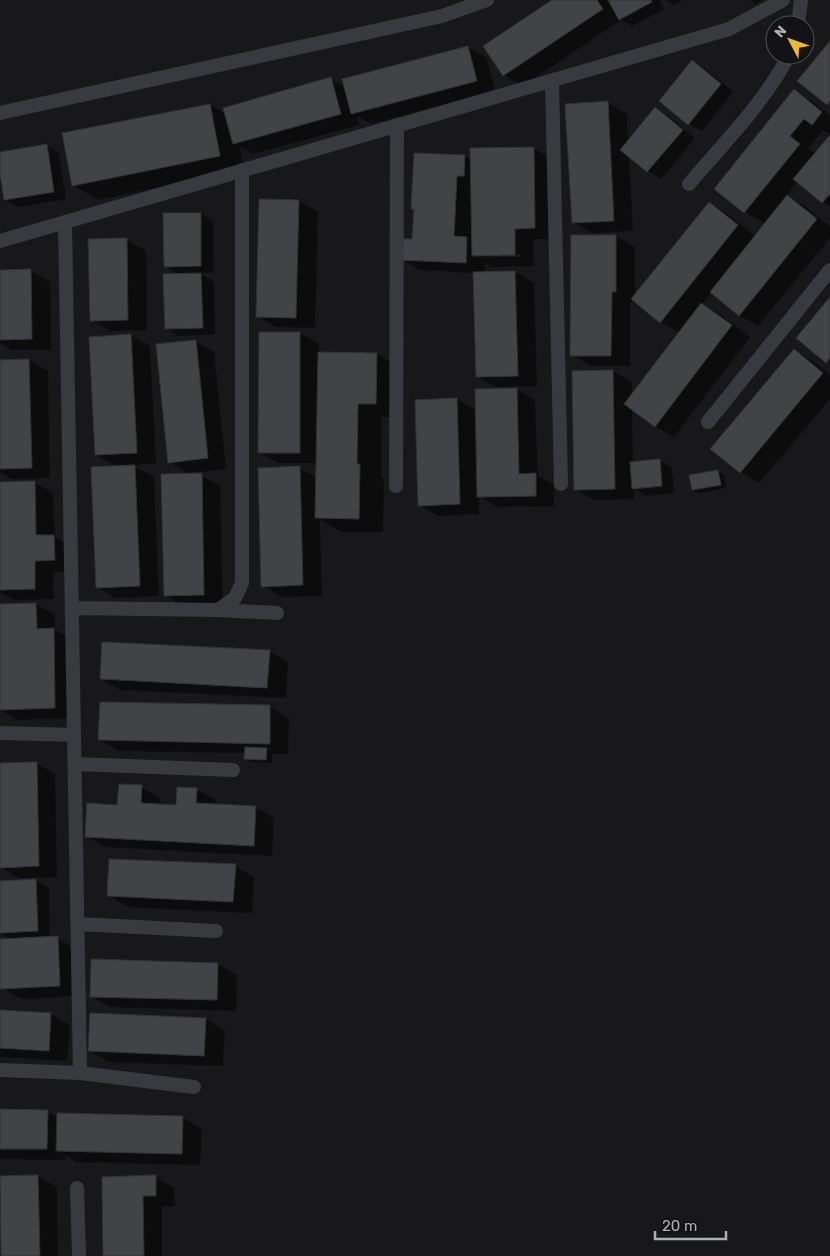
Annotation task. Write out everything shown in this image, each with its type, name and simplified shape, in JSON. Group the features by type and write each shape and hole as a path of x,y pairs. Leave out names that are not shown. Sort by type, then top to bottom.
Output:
{"lane":[{"path":"0,113 442,16 487,0"},
{"path":"0,241 729,29 782,0"},
{"path":"799,15 801,0"},
{"path":"689,184 753,110 784,65"},
{"path":"552,81 561,484"},
{"path":"396,486 397,125"},
{"path":"218,610 235,598 242,582 242,170"},
{"path":"65,222 80,1073"},
{"path":"708,422 830,270"},
{"path":"72,608 218,610 277,613"},
{"path":"0,733 74,735"},
{"path":"75,764 233,770"},
{"path":"78,924 216,931"},
{"path":"0,1070 80,1073 194,1087"},
{"path":"77,1188 79,1256"}],"building":[{"path":"552,0 597,0 603,9 503,76 483,46"},
{"path":"608,0 651,0 652,2 619,20"},
{"path":"830,41 830,101 827,105 797,81 810,65 815,65 815,59"},
{"path":"468,46 477,81 351,114 342,79"},
{"path":"692,60 721,84 688,125 659,101"},
{"path":"331,77 341,114 233,144 223,108"},
{"path":"794,89 822,112 812,125 804,119 790,136 800,144 744,213 714,189"},
{"path":"608,101 614,221 572,223 565,104"},
{"path":"210,104 220,156 72,186 62,133"},
{"path":"655,107 683,130 647,172 620,150"},
{"path":"830,135 830,194 822,203 793,179"},
{"path":"47,144 54,192 4,200 0,174 0,152"},
{"path":"534,147 535,228 515,229 515,255 472,256 470,148"},
{"path":"414,153 465,155 464,176 457,176 454,236 467,237 466,263 399,260 401,239 412,239 414,209 411,209"},
{"path":"787,195 817,219 739,316 710,292"},
{"path":"259,199 299,200 296,318 256,317"},
{"path":"709,202 738,225 660,323 631,299"},
{"path":"163,213 201,213 201,266 164,267"},
{"path":"571,235 616,235 616,292 612,292 611,356 570,356"},
{"path":"127,238 128,320 90,321 88,239"},
{"path":"31,269 32,339 0,340 0,270"},
{"path":"515,271 518,376 476,377 473,272"},
{"path":"201,273 203,328 165,329 163,274"},
{"path":"830,297 830,357 826,363 796,338"},
{"path":"701,303 732,325 655,427 624,404"},
{"path":"259,332 300,332 300,453 258,453"},
{"path":"131,334 137,453 95,455 89,337"},
{"path":"196,340 208,458 168,463 156,344"},
{"path":"794,349 823,373 740,473 710,449"},
{"path":"318,352 377,353 376,404 358,404 357,464 360,464 359,519 315,518"},
{"path":"29,359 32,468 0,469 0,360"},
{"path":"613,370 615,489 574,490 572,371"},
{"path":"517,388 519,474 536,473 536,496 477,497 475,389"},
{"path":"457,398 460,504 418,506 415,400"},
{"path":"660,459 662,486 632,489 630,462"},
{"path":"135,465 140,586 96,588 91,467"},
{"path":"300,466 303,585 261,587 258,468"},
{"path":"718,470 721,485 692,490 689,475"},
{"path":"202,473 204,595 164,596 161,474"},
{"path":"35,481 36,535 54,535 55,560 35,561 35,589 0,590 0,482"},
{"path":"36,603 37,629 54,628 55,708 0,710 0,604"},
{"path":"102,642 270,650 267,688 100,679"},
{"path":"100,702 270,705 270,744 98,740"},
{"path":"245,747 267,748 266,760 244,759"},
{"path":"37,762 39,866 0,868 0,763"},
{"path":"119,784 142,785 141,803 176,805 177,787 197,788 196,803 256,806 254,846 85,837 87,803 117,805"},
{"path":"109,859 236,864 233,902 107,896"},
{"path":"36,879 38,931 0,933 0,881"},
{"path":"58,936 60,986 0,989 0,939"},
{"path":"91,959 218,963 217,1000 90,997"},
{"path":"0,1010 51,1013 49,1051 0,1048"},
{"path":"90,1013 206,1018 204,1056 88,1051"},
{"path":"0,1109 48,1110 47,1149 0,1149"},
{"path":"57,1113 183,1116 182,1154 56,1151"},
{"path":"38,1175 40,1256 1,1256 0,1176"},
{"path":"156,1175 156,1196 143,1196 144,1256 103,1256 102,1177"}]}
